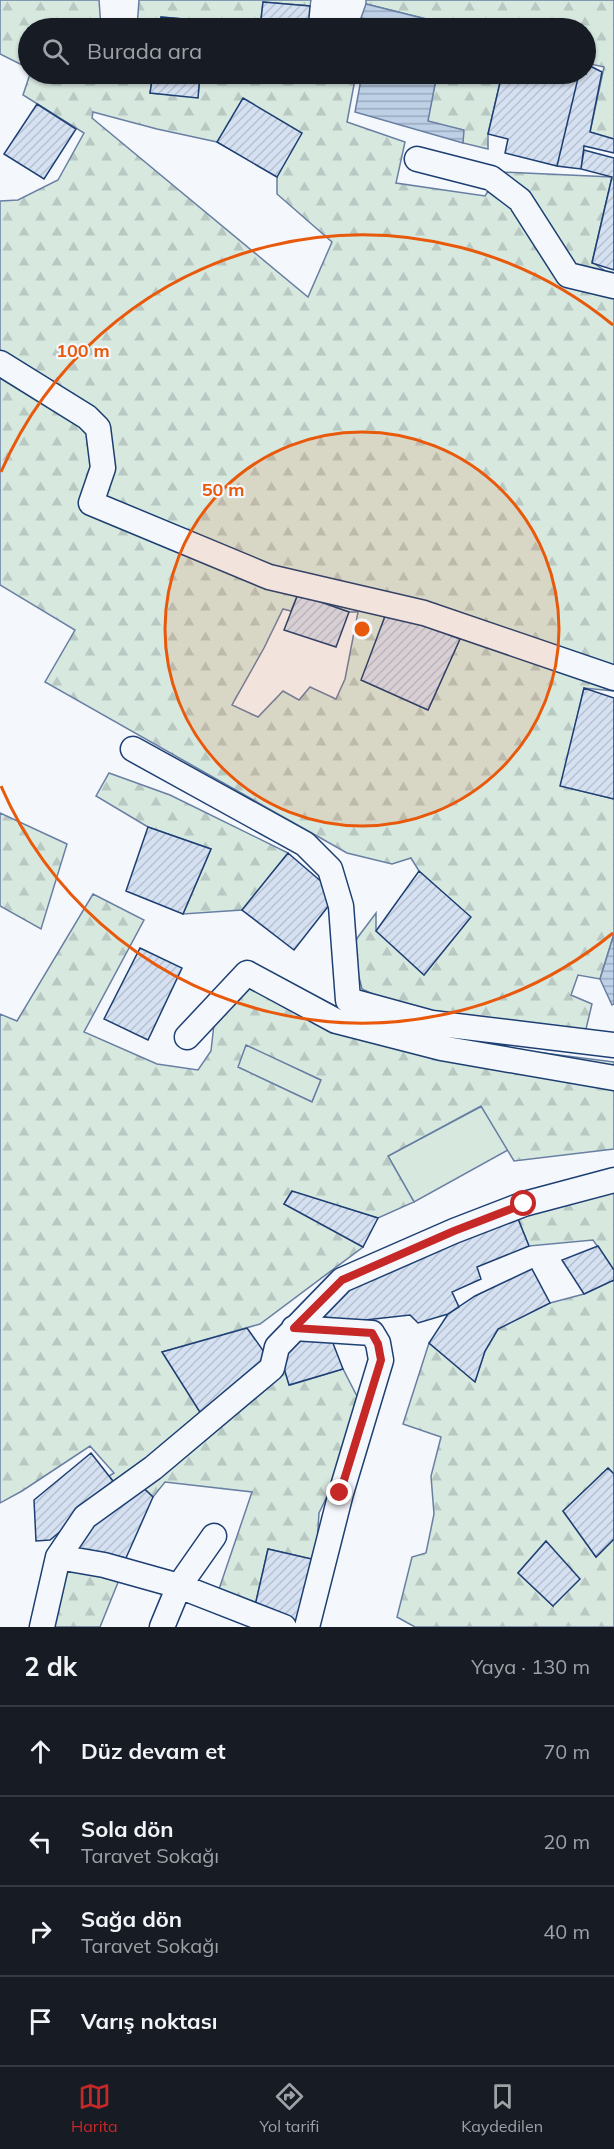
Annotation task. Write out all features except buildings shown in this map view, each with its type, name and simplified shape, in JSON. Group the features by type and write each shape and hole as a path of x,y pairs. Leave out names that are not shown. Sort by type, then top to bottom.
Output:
{"street":[{"path":"417,159 491,178 520,200 568,275 614,286"},
{"path":"0,363 87,417 98,428 103,468 91,503 269,577 424,613 614,678"},
{"path":"133,749 305,844 330,869 341,906 348,1000 432,1023 614,1045"},
{"path":"187,1037 247,973 336,1021 441,1048 614,1078"},
{"path":"42,1627 58,1557 85,1517 153,1468 272,1368 277,1347 342,1280 454,1231 524,1204 614,1180"},
{"path":"294,1328 372,1333 378,1344 381,1360 340,1493 307,1627"},
{"path":"162,1627 179,1586 214,1536"},
{"path":"58,1557 104,1565 179,1586 284,1627"}],"green space":[{"path":"0,0 99,0 100,18 18,18 18,63 0,54"},
{"path":"139,0 311,0 310,6 263,2 261,18 138,18"},
{"path":"366,0 614,0 614,139 590,132 604,67 596,65 596,18 423,18 366,4"},
{"path":"27,84 151,84 150,93 198,97 199,84 354,84 347,122 405,142 396,183 485,196 501,172 612,177 592,262 614,277 614,691 584,688 561,786 614,799 614,934 600,979 578,975 571,995 592,1004 585,1033 398,1006 362,989 352,949 376,913 376,931 424,975 470,917 419,871 411,858 392,864 347,853 45,682 75,630 0,585 0,201 18,200 58,180 84,133 23,95","holes":["93,112 217,142 277,177 277,194 332,242 308,297 92,118","298,594 349,612 358,612 345,679 336,699 310,687 299,700 283,691 258,717 232,705 283,609 291,611","387,611 460,639 428,710 362,680"]},
{"path":"435,84 500,84 488,134 488,149 463,143 463,130 427,122"},
{"path":"109,773 170,795 288,853 242,910 183,914 211,849 148,827 96,796"},
{"path":"0,813 67,844 41,929 0,906"},
{"path":"93,894 144,920 84,1032 157,1064 198,1070 211,1051 214,1024 257,968 362,1019 489,1046 614,1062 614,1149 514,1161 481,1106 388,1156 414,1202 378,1218 292,1192 284,1204 363,1247 260,1324 162,1352 203,1417 282,1362 290,1385 343,1369 361,1404 337,1476 319,1513 316,1560 268,1549 254,1610 217,1595 252,1492 165,1482 153,1497 135,1480 116,1485 109,1476 114,1473 90,1446 0,1503 0,1014 17,1021","holes":["246,1045 321,1080 312,1102 238,1067"]},
{"path":"246,1044 321,1080 312,1102 237,1067"},
{"path":"482,1106 508,1150 414,1202 388,1156"},
{"path":"614,1179 614,1270 593,1240 529,1246 514,1209"},
{"path":"614,1280 614,1474 608,1468 563,1511 596,1557 614,1539 614,1627 415,1627 397,1617 412,1557 426,1553 434,1514 431,1476 441,1437 403,1424 429,1343 475,1381 485,1351 498,1329 550,1303 584,1294","holes":["546,1542 553,1606 518,1573"]},
{"path":"69,1558 121,1575 100,1627 45,1627"}],"water":[{"path":"366,4 422,18 361,18"},
{"path":"360,84 435,84 428,121 464,130 463,143 355,112"},
{"path":"614,934 614,1004 612,1005 600,979"}],"route":[{"path":"340,1493 381,1360 378,1344 372,1333 294,1328 342,1280 454,1231 524,1204"}]}
